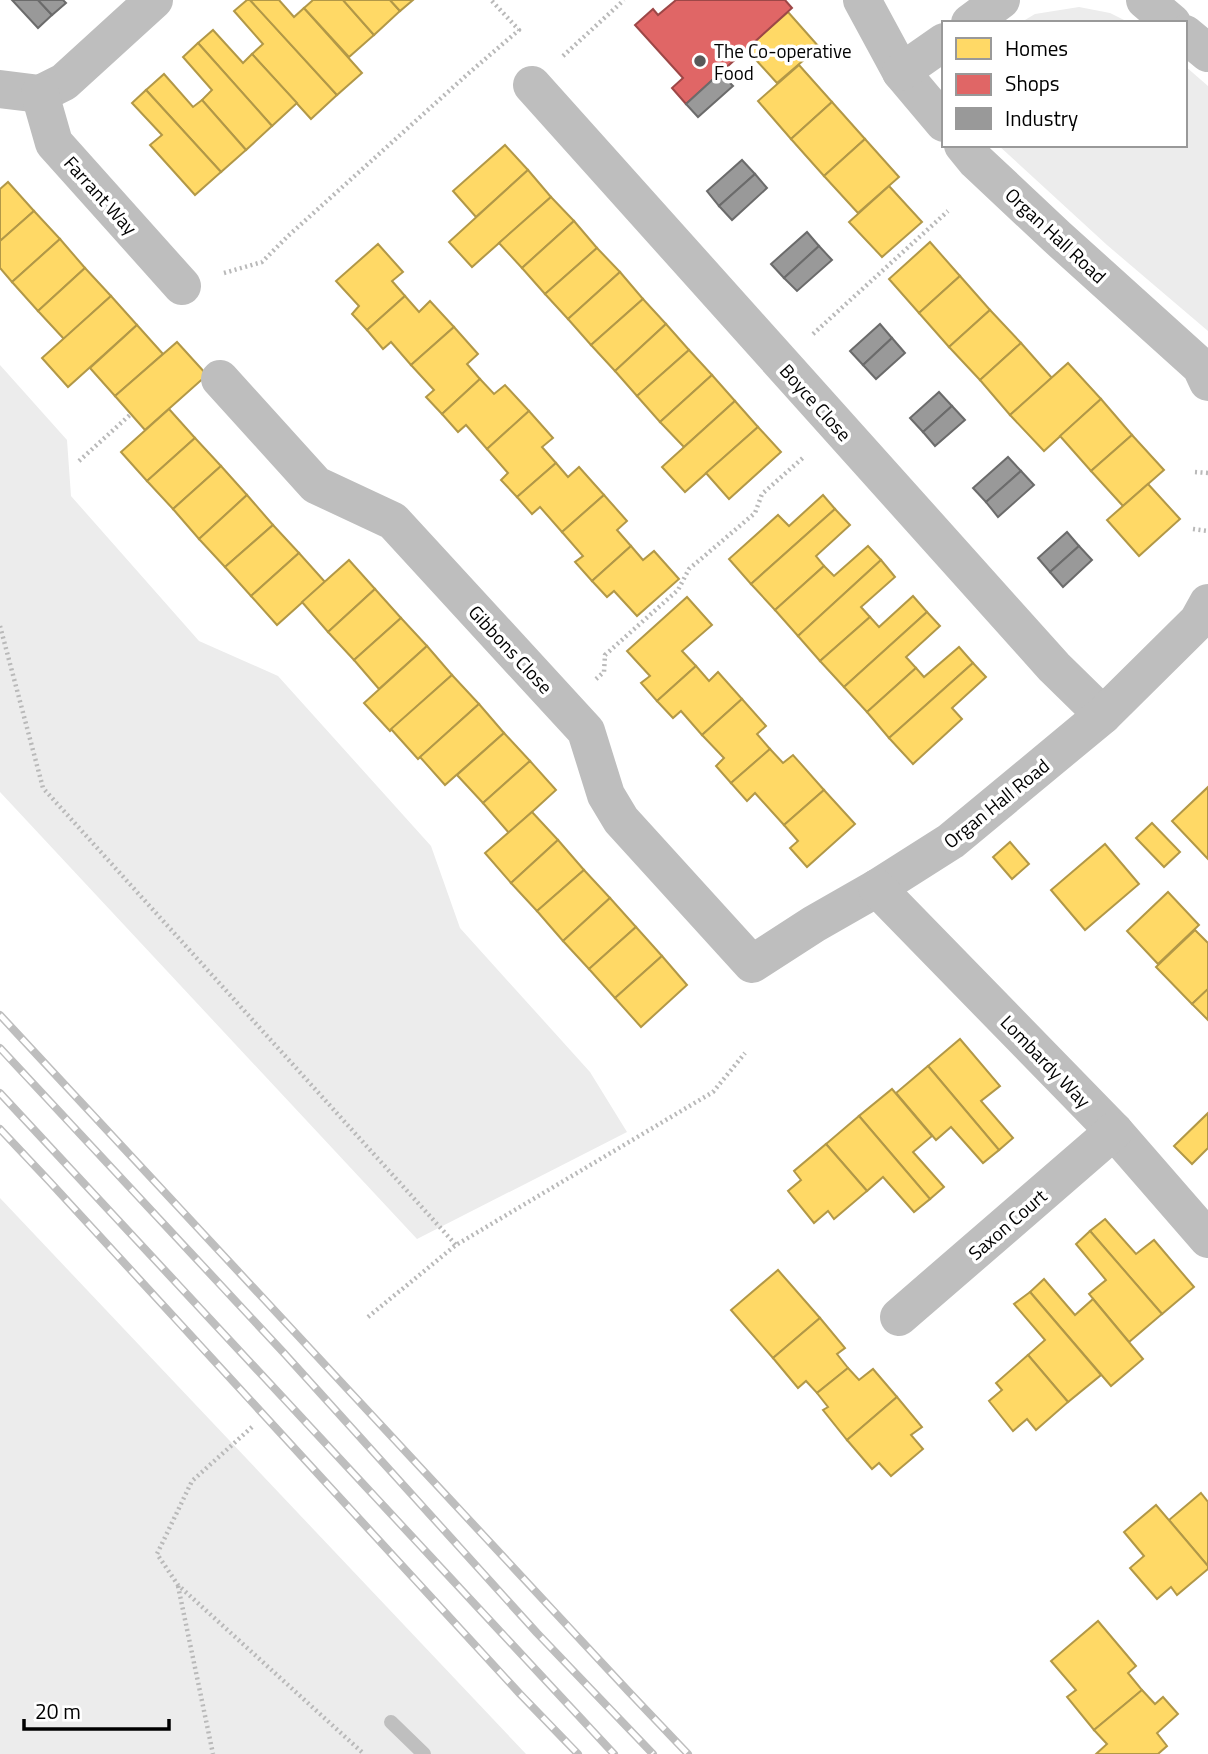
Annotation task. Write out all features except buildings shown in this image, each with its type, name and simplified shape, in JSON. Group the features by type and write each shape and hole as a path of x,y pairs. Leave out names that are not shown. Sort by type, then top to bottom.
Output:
{"street":[{"path":"0,89 40,94 64,82 154,0"},
{"path":"862,0 901,72 942,121"},
{"path":"973,21 1001,0"},
{"path":"1145,0 1170,21"},
{"path":"1187,36 1208,53"},
{"path":"901,72 942,43"},
{"name":"Boyce Close","path":"531,85 1054,667 1103,715"},
{"name":"Farrant Way","path":"40,94 54,143 182,286"},
{"name":"Organ Hall Road","path":"965,147 1057,237 1201,367 1208,382"},
{"name":"Gibbons Close","path":"220,379 316,485 393,521 586,731 606,795 621,820 752,964"},
{"name":"Organ Hall Road","path":"752,964 951,841 1103,715 1198,621 1208,603"},
{"name":"Lombardy Way","path":"877,888 1114,1131 1208,1239"},
{"name":"Saxon Court","path":"899,1317 1114,1131"}],"path":[{"path":"182,286 262,262 470,72 499,49 519,30 491,0"},
{"path":"781,362 948,211"},
{"path":"79,461 131,414"},
{"path":"564,707 604,672 605,655 678,590 690,569 755,513 762,494 804,458 809,442 833,421"},
{"path":"1195,472 1208,472"},
{"path":"1194,528 1208,531"},
{"path":"0,626 43,788 456,1245"},
{"path":"368,1317 456,1245 713,1092 745,1053"},
{"path":"252,1427 192,1481 157,1554 178,1586 364,1754"},
{"path":"178,1586 213,1754"}],"shaded area":[{"path":"1079,7 1110,13 1126,21 1023,21 1035,14"},
{"path":"1187,68 1208,86 1208,331 1107,245 1000,147 1187,147"},
{"path":"0,365 67,440 71,496 199,641 278,676 431,846 460,928 590,1072 627,1132 417,1239 0,792"},
{"path":"0,1198 526,1754 0,1754"}],"waterway":[{"path":"391,1722 424,1754"}],"railway":[{"path":"0,1015 688,1754"},
{"path":"0,1048 283,1352 537,1633 653,1754"},
{"path":"0,1093 614,1754"},
{"path":"0,1129 578,1754"}],"place":[{"name":"The Co-operative Food","path":"700,61"}]}
